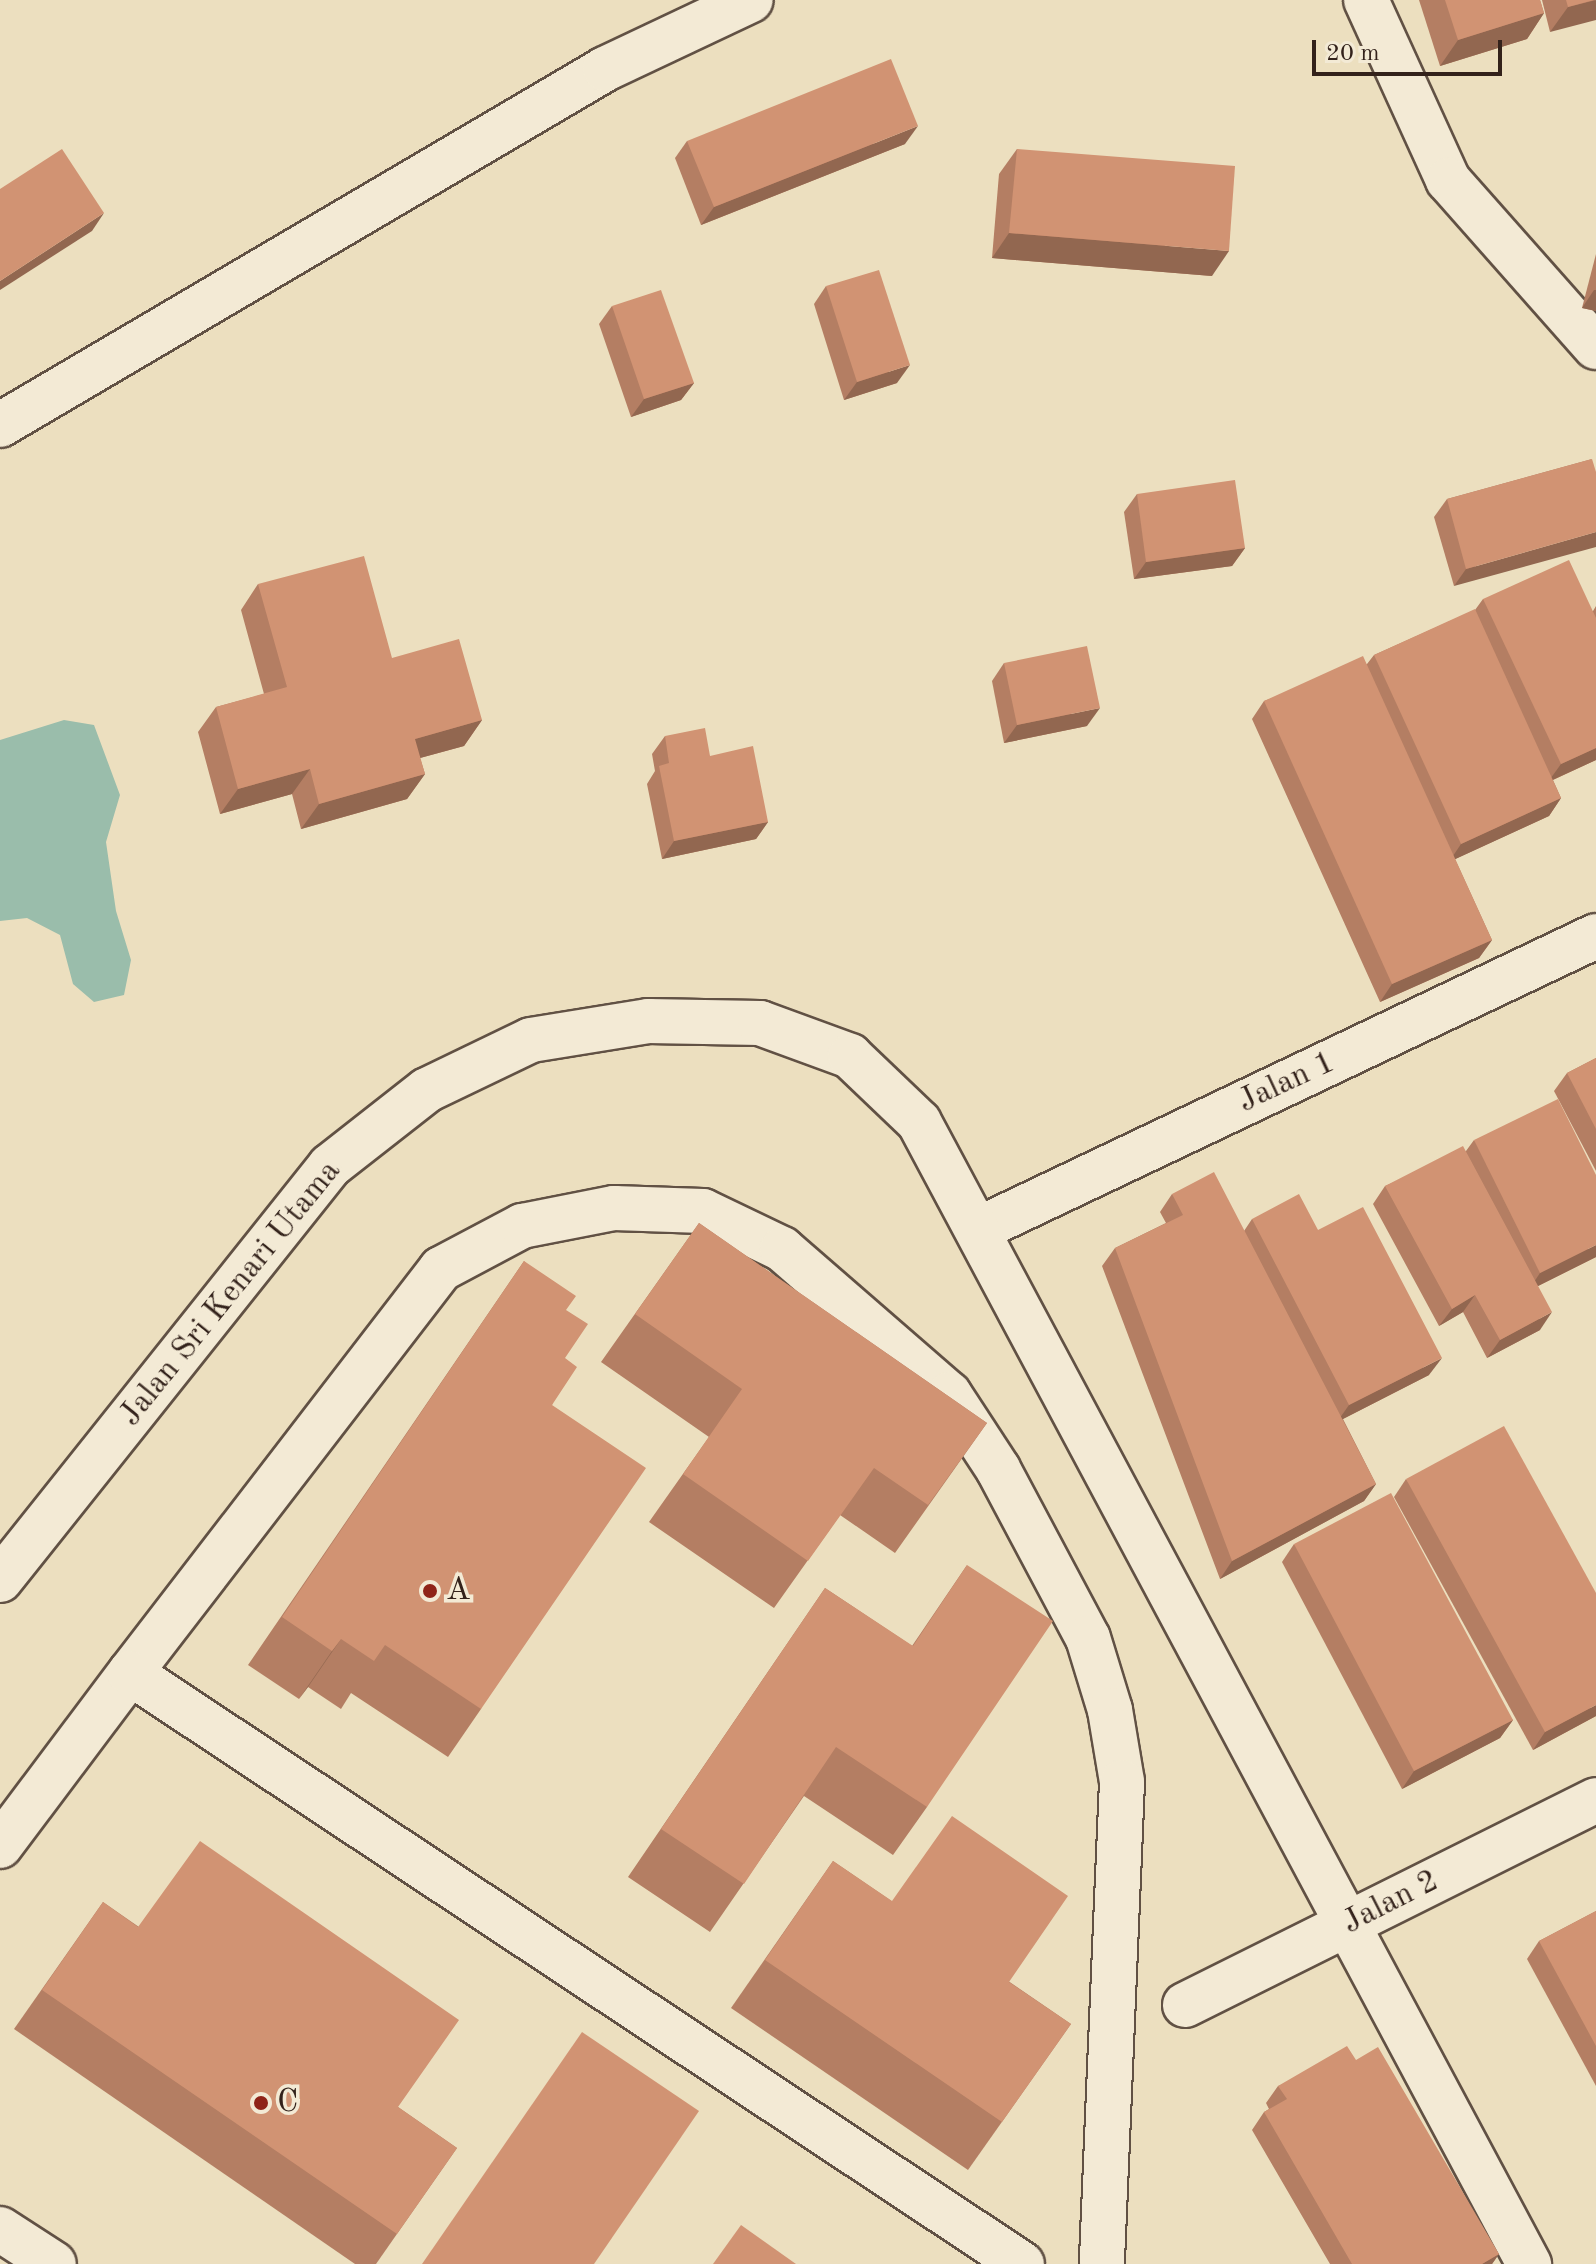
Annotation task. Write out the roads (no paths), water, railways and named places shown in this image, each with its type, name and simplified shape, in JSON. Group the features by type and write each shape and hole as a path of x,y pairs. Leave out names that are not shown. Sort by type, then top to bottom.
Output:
{"street":[{"path":"0,425 605,69 751,0"},
{"path":"1366,0 1448,180 1596,347"},
{"name":"Jalan 1","path":"979,1229 1596,936"},
{"name":"Jalan Sri Kenari Utama","path":"0,1580 330,1166 427,1090 531,1040 648,1021 760,1023 850,1056 919,1122 979,1229 1529,2264"},
{"path":"0,1846 441,1269 522,1226 614,1208 703,1211 782,1249 949,1394 998,1469 1088,1638 1101,1681 1122,1782 1102,2264"},
{"path":"130,1673 1022,2264"},
{"name":"Jalan 2","path":"1185,2005 1596,1800"},
{"path":"0,2229 54,2264"}],"place":[{"name":"A","path":"430,1591"},
{"name":"C","path":"261,2103"}]}
